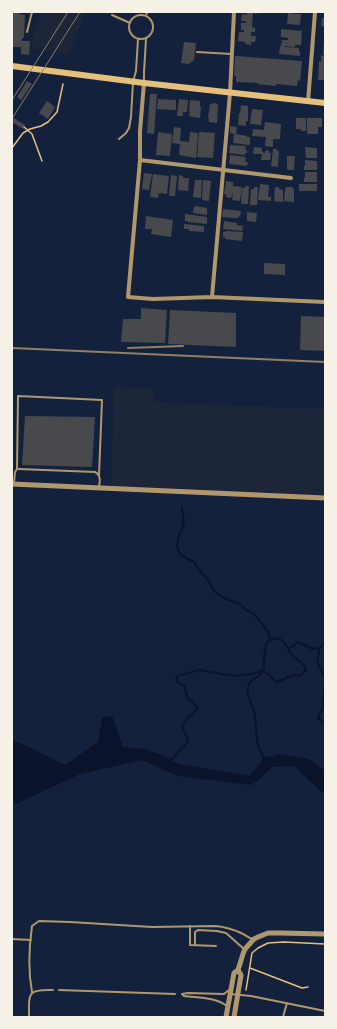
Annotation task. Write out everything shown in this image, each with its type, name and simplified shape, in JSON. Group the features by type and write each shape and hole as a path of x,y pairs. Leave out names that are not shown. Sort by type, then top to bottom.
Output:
{"main road":[{"path":"12,66 133,82 325,103"}],"street":[{"path":"212,297 230,93 234,12"},
{"path":"308,102 315,12"},
{"path":"144,83 140,131 140,160 128,297 212,297 325,302"},
{"path":"140,160 291,178"},
{"path":"13,484 325,498"},
{"path":"226,1017 234,973 238,970 245,950 254,939 268,933 281,932 325,934"},
{"path":"234,1017 241,975 238,970"}],"lane":[{"path":"27,32 32,12"},
{"path":"146,16 147,12"},
{"path":"112,15 130,23"},
{"path":"136,16 146,16 151,19 153,27 151,34 146,38 138,39 130,33 130,23 136,16"},
{"path":"144,83 146,38"},
{"path":"119,139 129,128 133,82 136,71 138,39"},
{"path":"197,52 232,54"},
{"path":"13,484 17,469 18,396 102,400 99,488"},
{"path":"17,469 95,472 99,474"},
{"path":"32,992 30,982 32,926 39,922 70,922 152,927 225,927 254,939"},
{"path":"190,926 195,932 195,945"},
{"path":"190,926 190,945 216,946"},
{"path":"195,932 198,930 226,933 245,950"},
{"path":"12,939 31,940"},
{"path":"228,1006 215,1000 184,996 182,994 224,994 231,988"},
{"path":"28,1017 29,997 32,992 37,990 53,990"},
{"path":"59,990 175,994"},
{"path":"230,994 287,1002 325,1011"},
{"path":"283,1017 287,1002"}],"path":[{"path":"12,148 28,130 48,122 57,112 63,84"},
{"path":"24,127 32,134 42,161"},
{"path":"308,987 302,988 250,968 252,953 268,943 284,942 325,944"}],"shaded area":[{"path":"42,12 86,12 69,54 32,49 33,32"},
{"path":"114,387 154,388 153,402 325,409 325,498 111,488"},
{"path":"112,716 123,747 145,749 160,754 178,764 250,776 261,762 262,758 280,754 311,760 325,771 325,795 294,766 272,767 260,779 251,785 178,776 142,760 80,774 16,804 12,799 12,740 65,765 98,742 102,718"}],"building":[{"path":"12,12 20,12 19,14 25,15 24,38 22,38 22,41 30,41 29,55 21,54 21,47 12,47"},
{"path":"247,12 257,12 257,14 253,13 252,27 255,28 255,32 251,32 251,36 256,36 255,42 251,42 251,45 238,41 239,32 244,32 244,30 241,30 241,23 246,23 246,21 241,21 242,14 247,15"},
{"path":"288,13 301,14 300,25 287,24"},
{"path":"322,18 325,18 325,27 321,26"},
{"path":"281,29 302,31 301,45 295,45 295,47 284,46 299,48 300,56 279,54 282,40 288,40 288,38 281,37"},
{"path":"184,42 196,43 194,60 189,64 181,63"},
{"path":"324,42 325,54 323,54"},
{"path":"321,55 325,56 325,80 318,80 319,61 321,62"},
{"path":"235,56 302,61 300,81 298,80 297,86 276,84 276,86 236,82 236,76 234,76"},
{"path":"27,81 32,84 21,100 17,97"},
{"path":"150,94 157,94 154,134 147,133"},
{"path":"158,99 176,100 176,110 157,109"},
{"path":"179,99 188,100 187,112 183,112 183,116 177,116"},
{"path":"190,100 200,101 200,118 189,116"},
{"path":"47,101 55,107 48,119 39,113"},
{"path":"216,103 218,105 217,123 209,122 210,104"},
{"path":"241,105 248,106 248,121 246,121 246,126 238,125"},
{"path":"252,109 263,110 261,125 250,124"},
{"path":"12,117 25,125 23,129 12,122"},
{"path":"296,118 306,118 306,131 296,129"},
{"path":"307,118 322,118 322,127 318,127 318,134 307,134"},
{"path":"265,122 281,124 280,139 273,139 273,147 265,146 266,137 252,136 253,129 264,130"},
{"path":"230,126 237,127 236,134 250,137 250,144 233,143 234,134 230,133"},
{"path":"174,127 181,128 180,141 189,142 190,132 198,133 196,158 179,155 180,144 172,143"},
{"path":"158,132 172,134 170,156 156,155"},
{"path":"199,132 215,133 213,158 197,157"},
{"path":"230,145 246,146 245,150 247,150 247,153 245,153 245,155 229,153"},
{"path":"254,147 262,148 262,152 265,153 266,150 269,151 269,153 271,153 270,160 261,160 262,154 253,154"},
{"path":"305,147 317,148 317,158 306,158"},
{"path":"273,149 277,149 277,151 279,151 278,167 271,166"},
{"path":"230,155 246,157 245,162 248,162 247,166 229,164"},
{"path":"287,156 295,156 294,170 287,170"},
{"path":"305,160 317,161 317,170 304,170"},
{"path":"305,172 317,172 317,182 304,182"},
{"path":"144,173 152,174 149,190 142,189"},
{"path":"153,174 169,176 167,194 159,193 158,198 150,197"},
{"path":"171,175 177,176 175,196 169,196"},
{"path":"179,175 183,176 183,178 189,178 188,191 178,190"},
{"path":"195,180 202,180 201,198 193,197"},
{"path":"203,180 211,181 209,201 202,200"},
{"path":"226,181 233,182 233,186 242,187 240,201 232,200 233,192 231,198 226,197 226,194 224,194"},
{"path":"260,184 269,185 268,197 271,197 271,201 258,200"},
{"path":"299,184 317,184 317,191 299,191"},
{"path":"245,186 249,186 248,204 241,204 242,188 245,188"},
{"path":"254,187 258,187 257,205 250,205 251,189 254,189"},
{"path":"275,187 279,187 279,189 283,190 283,202 274,201"},
{"path":"286,187 293,187 294,202 284,201"},
{"path":"194,207 207,208 207,215 193,213"},
{"path":"223,209 241,211 240,217 222,217"},
{"path":"247,212 257,213 256,222 247,221"},
{"path":"185,214 207,217 207,224 185,221"},
{"path":"146,216 173,220 171,237 151,234 152,229 145,229"},
{"path":"224,221 237,223 237,225 243,226 242,231 223,229"},
{"path":"184,224 204,226 204,232 189,231 189,229 184,229"},
{"path":"223,232 243,232 242,241 225,239 225,237 223,237"},
{"path":"264,263 285,264 285,275 264,274"},
{"path":"141,308 167,310 165,343 121,342 123,319 141,319"},
{"path":"170,310 236,313 236,347 168,344"},
{"path":"301,316 325,317 325,351 300,350"},
{"path":"25,416 95,417 92,467 22,465"}],"waterway":[{"path":"182,507 184,523 177,546 179,553 194,562 215,592 224,598 240,604 246,610 254,614 269,632 269,637 271,640"},
{"path":"170,761 187,743 188,738 182,727 187,719 198,708 187,697 184,685 178,683 176,680 177,676 199,670 234,676 251,674 262,671 267,673 277,682 293,675 300,676 306,670 303,664 291,654 284,642 276,638 267,642 264,656 264,667 260,675 250,682 247,691 255,715 257,741 264,758"},
{"path":"320,648 324,644 325,639"},
{"path":"288,649 298,642 313,649 320,648 317,661 325,678 323,708 318,718 325,724"}],"tram line":[{"path":"12,100 68,12"},
{"path":"13,117 80,12"}],"railway":[{"path":"128,348 183,346"},
{"path":"12,348 325,362"}]}
